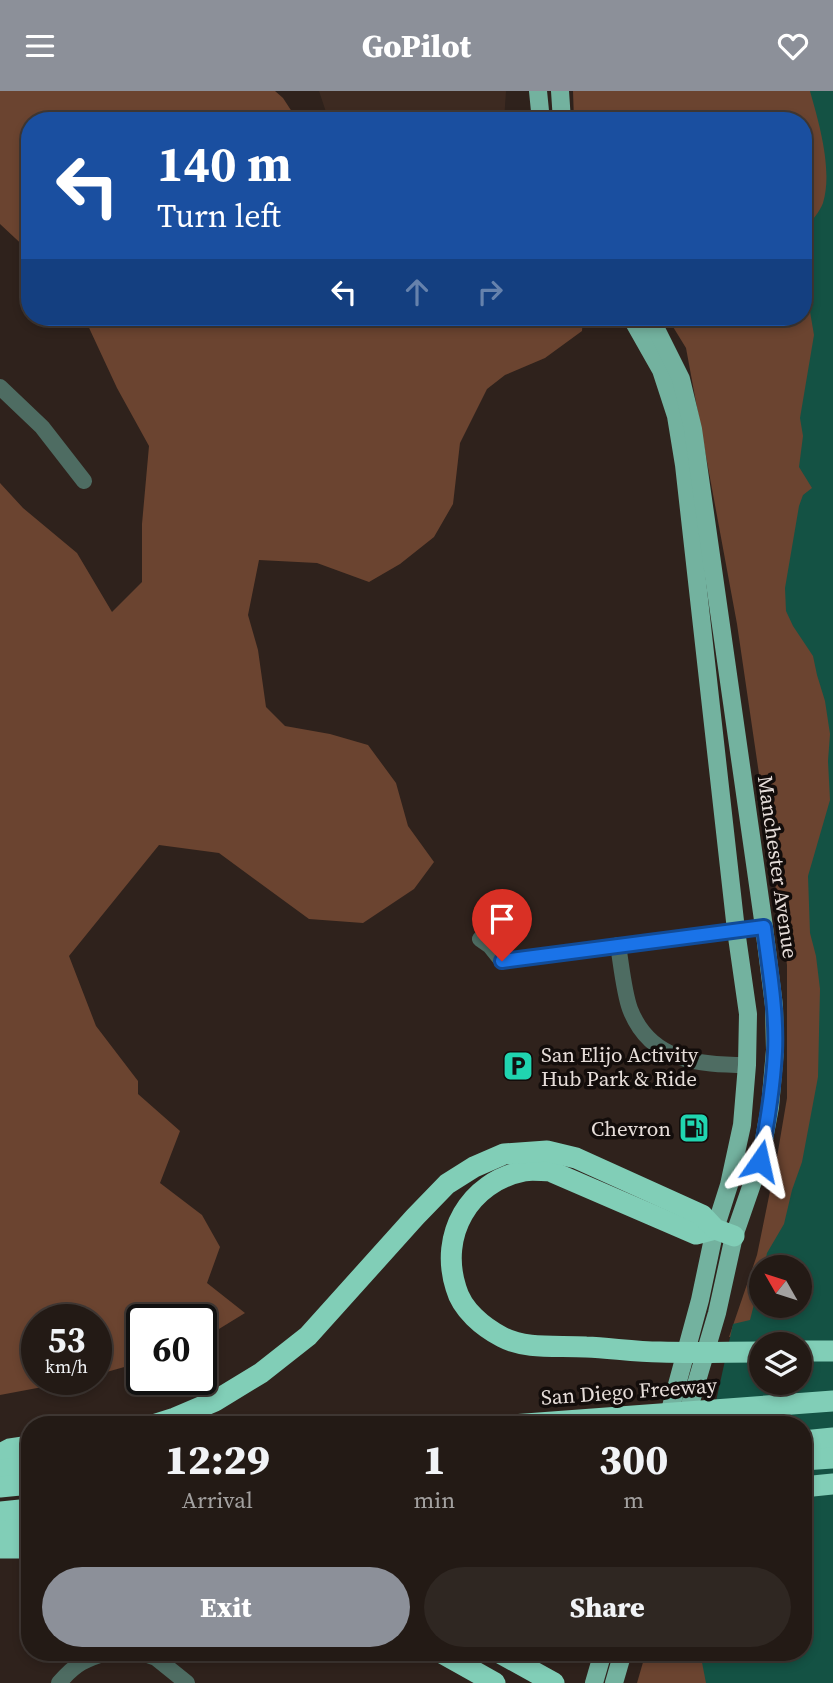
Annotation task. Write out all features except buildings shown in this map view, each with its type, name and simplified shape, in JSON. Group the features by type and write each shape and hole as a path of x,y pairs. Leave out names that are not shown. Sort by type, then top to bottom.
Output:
{"highway":[{"path":"180,1416 215,1401 261,1373 307,1336 447,1184 474,1167 505,1154 547,1151 576,1158 702,1215 725,1233"},
{"path":"725,1233 696,1234 550,1171 526,1170 498,1179 473,1199 460,1219 451,1242 451,1266 456,1290 470,1312 485,1327 505,1339 529,1345 659,1352 749,1352"},
{"path":"812,1351 833,1351"},
{"name":"San Diego Freeway","path":"620,1416 833,1401"},
{"path":"804,1416 833,1413"},
{"path":"812,1440 833,1438"},
{"path":"0,1454 21,1447"},
{"path":"812,1459 833,1458"},
{"path":"0,1469 21,1468"},
{"path":"812,1486 833,1484"},
{"path":"0,1487 21,1485"},
{"path":"0,1512 21,1510"},
{"path":"0,1531 21,1530"},
{"path":"0,1548 21,1548"},
{"path":"456,1661 495,1683"},
{"path":"514,1661 554,1683"}],"main road":[{"path":"538,91 540,112"},
{"path":"560,91 561,112"},
{"name":"Manchester Avenue","path":"636,326 661,370 676,416 684,465 736,930 748,1014 743,1125 729,1185 717,1313 687,1416"},
{"name":"Manchester Avenue","path":"654,326 681,379 693,429 764,927 774,1006 775,1050 770,1107 760,1161 725,1233 700,1300 668,1416"},
{"path":"594,1683 600,1661"},
{"path":"614,1683 620,1661"}],"street":[{"path":"0,387 42,427 84,481"},
{"path":"480,939 490,946 502,961 764,927"},
{"path":"618,945 629,1008 649,1039 681,1059 718,1065 747,1065"},
{"path":"59,1683 71,1669 83,1661"},
{"path":"160,1661 187,1683"}],"shaded area":[{"path":"0,91 275,91 292,112 21,112 21,244 0,224"},
{"path":"319,91 506,91 505,112 326,112"},
{"path":"573,91 833,91 833,1328 749,1332 749,1335 729,1337 749,1278 749,1318 812,1318 812,1255 757,1255 787,1098 787,965 737,624 686,348 673,326 812,326 812,112 574,112"},
{"path":"88,326 582,326 582,331 545,358 505,375 487,389 460,443 453,504 434,537 400,564 369,582 317,563 259,560 248,615 258,650 266,707 285,726 330,734 368,745 396,783 408,826 434,862 414,889 363,923 309,919 219,853 159,845 69,956 96,1026 138,1081 138,1094 180,1131 160,1183 202,1215 220,1247 207,1283 245,1313 217,1330 217,1304 126,1304 126,1367 112,1370 112,1304 21,1304 21,1391 0,1395 0,483 23,508 77,553 112,612 142,582 142,524 149,446 117,388"},
{"path":"643,1661 812,1661 833,1683 637,1683"}],"water":[{"path":"810,91 833,91 833,1683 706,1683 702,1661 812,1661 812,1416 713,1416 733,1324 751,1318 812,1318 812,1255 767,1255 784,1224 802,1162 818,1077 820,989 810,933 808,876 830,800 830,734 825,701 813,656 786,611 785,588 799,506 803,495 812,488 799,467 803,436 800,418 814,335 812,220 822,206 826,190 824,147"}],"place":[{"name":"San Elijo Activity Hub Park & Ride","path":"518,1066"},
{"name":"Chevron","path":"694,1128"}],"route":[{"path":"502,961 764,927 774,1006 775,1050 770,1107 760,1161"}]}
